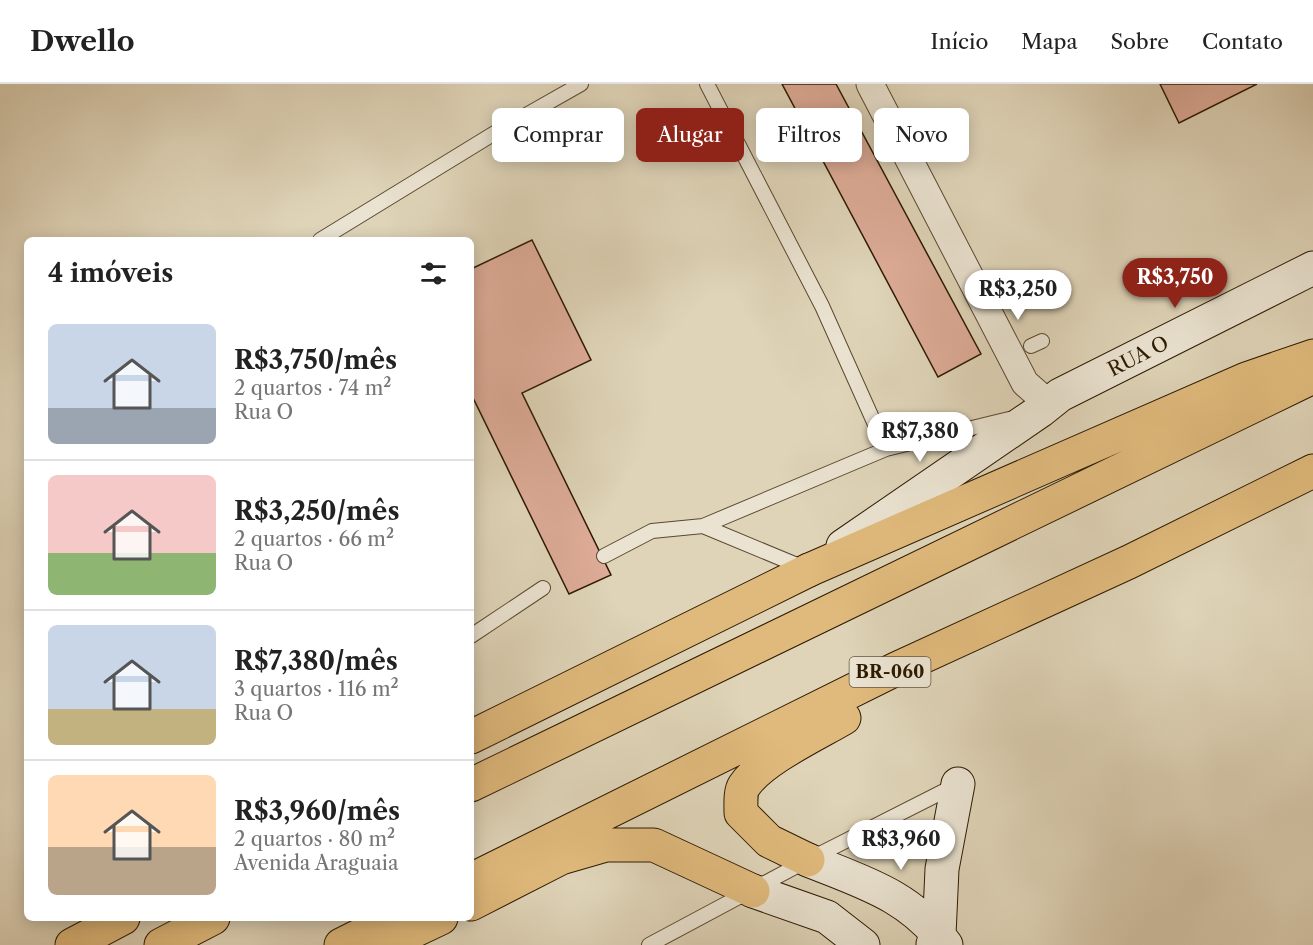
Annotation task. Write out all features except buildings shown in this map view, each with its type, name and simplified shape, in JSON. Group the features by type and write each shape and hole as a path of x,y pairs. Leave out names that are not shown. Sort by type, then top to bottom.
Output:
{"main road":[{"path":"474,736 808,570 1246,379 1313,356"},
{"path":"474,784 1313,377"},
{"name":"BR-060","path":"474,879 896,669 1129,562 1313,471"},
{"path":"808,860 769,841 741,813 743,788 754,775 778,756 864,706 926,679 1059,612 1129,562"},
{"path":"474,902 561,858 606,844 654,844 753,891"},
{"path":"72,945 117,921"},
{"path":"161,945 207,921"},
{"path":"341,945 389,921"},
{"path":"384,945 434,928"}],"street":[{"path":"870,84 1025,383 1050,404"},
{"name":"RUA O","path":"808,570 1050,404 1313,268"},
{"path":"939,942 942,869 958,784"},
{"path":"808,860 887,892 915,910 939,942"},
{"path":"753,891 826,917 863,945"}],"lane":[{"path":"325,237 498,131 581,84"},
{"path":"707,84 822,306 886,449"},
{"path":"604,556 652,531 703,526 886,449 1050,404"},
{"path":"703,526 808,570"},
{"path":"474,634 543,588"},
{"path":"649,945 808,860 958,784"}]}
